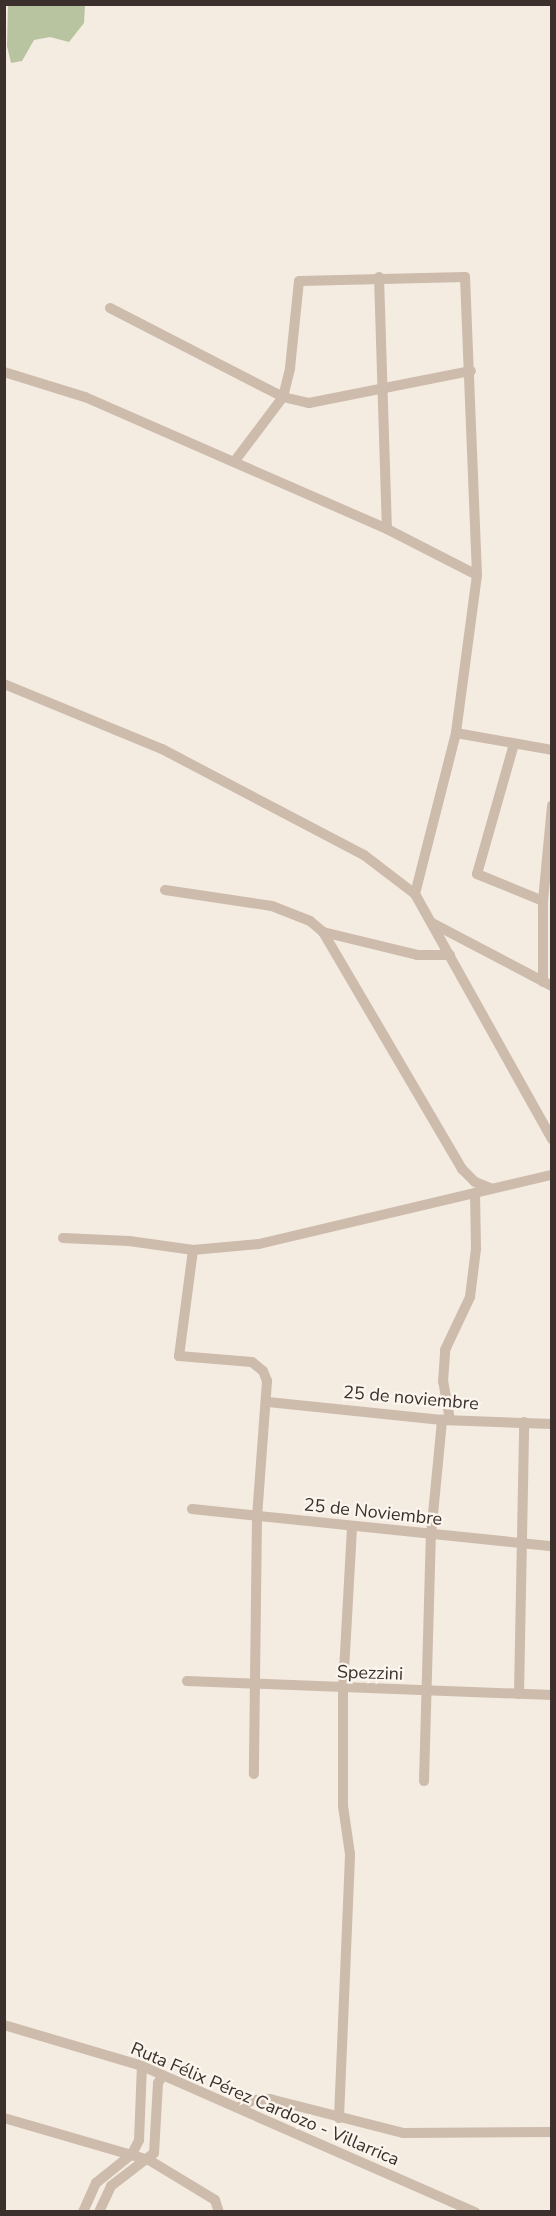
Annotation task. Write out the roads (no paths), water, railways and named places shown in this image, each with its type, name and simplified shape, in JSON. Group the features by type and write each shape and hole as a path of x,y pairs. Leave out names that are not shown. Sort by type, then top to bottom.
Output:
{"street":[{"path":"378,277 387,529"},
{"path":"234,462 283,396 290,368 299,280 465,277 471,371 477,576 456,733 415,894"},
{"path":"110,308 283,396 309,403 471,371"},
{"path":"4,372 85,397 387,529 477,576"},
{"path":"4,684 162,749 364,855 415,894 552,1139"},
{"path":"456,733 552,750"},
{"path":"514,744 477,874 543,901"},
{"path":"548,984 543,901 552,805"},
{"path":"165,890 272,906 310,921 323,932 462,1169 475,1182 492,1189"},
{"path":"432,923 548,984"},
{"path":"323,932 417,955 450,955"},
{"path":"63,1238 129,1240 193,1250 259,1244 552,1175"},
{"path":"424,1781 431,1535 446,1420 443,1382 445,1350 470,1297 476,1249 475,1193"},
{"path":"193,1250 179,1356 258,1364 267,1381 268,1402 263,1417 257,1516 254,1774"},
{"name":"25 de noviembre","path":"268,1402 446,1420 552,1424"},
{"path":"519,1694 524,1422"},
{"name":"25 de Noviembre","path":"192,1509 552,1546"},
{"path":"339,2118 350,1854 343,1806 343,1689 351,1527"},
{"name":"Spezzini","path":"187,1681 343,1689 552,1695"},
{"name":"Ruta Félix Pérez Cardozo - Villarrica","path":"4,2025 142,2066 475,2211"},
{"path":"83,2211 96,2183 132,2154 139,2140 142,2066"},
{"path":"99,2211 111,2186 149,2160 156,2145 158,2083 163,2075"},
{"path":"238,2108 253,2100 270,2099 403,2133 552,2132"},
{"path":"4,2118 149,2160 215,2200 219,2211"}]}
